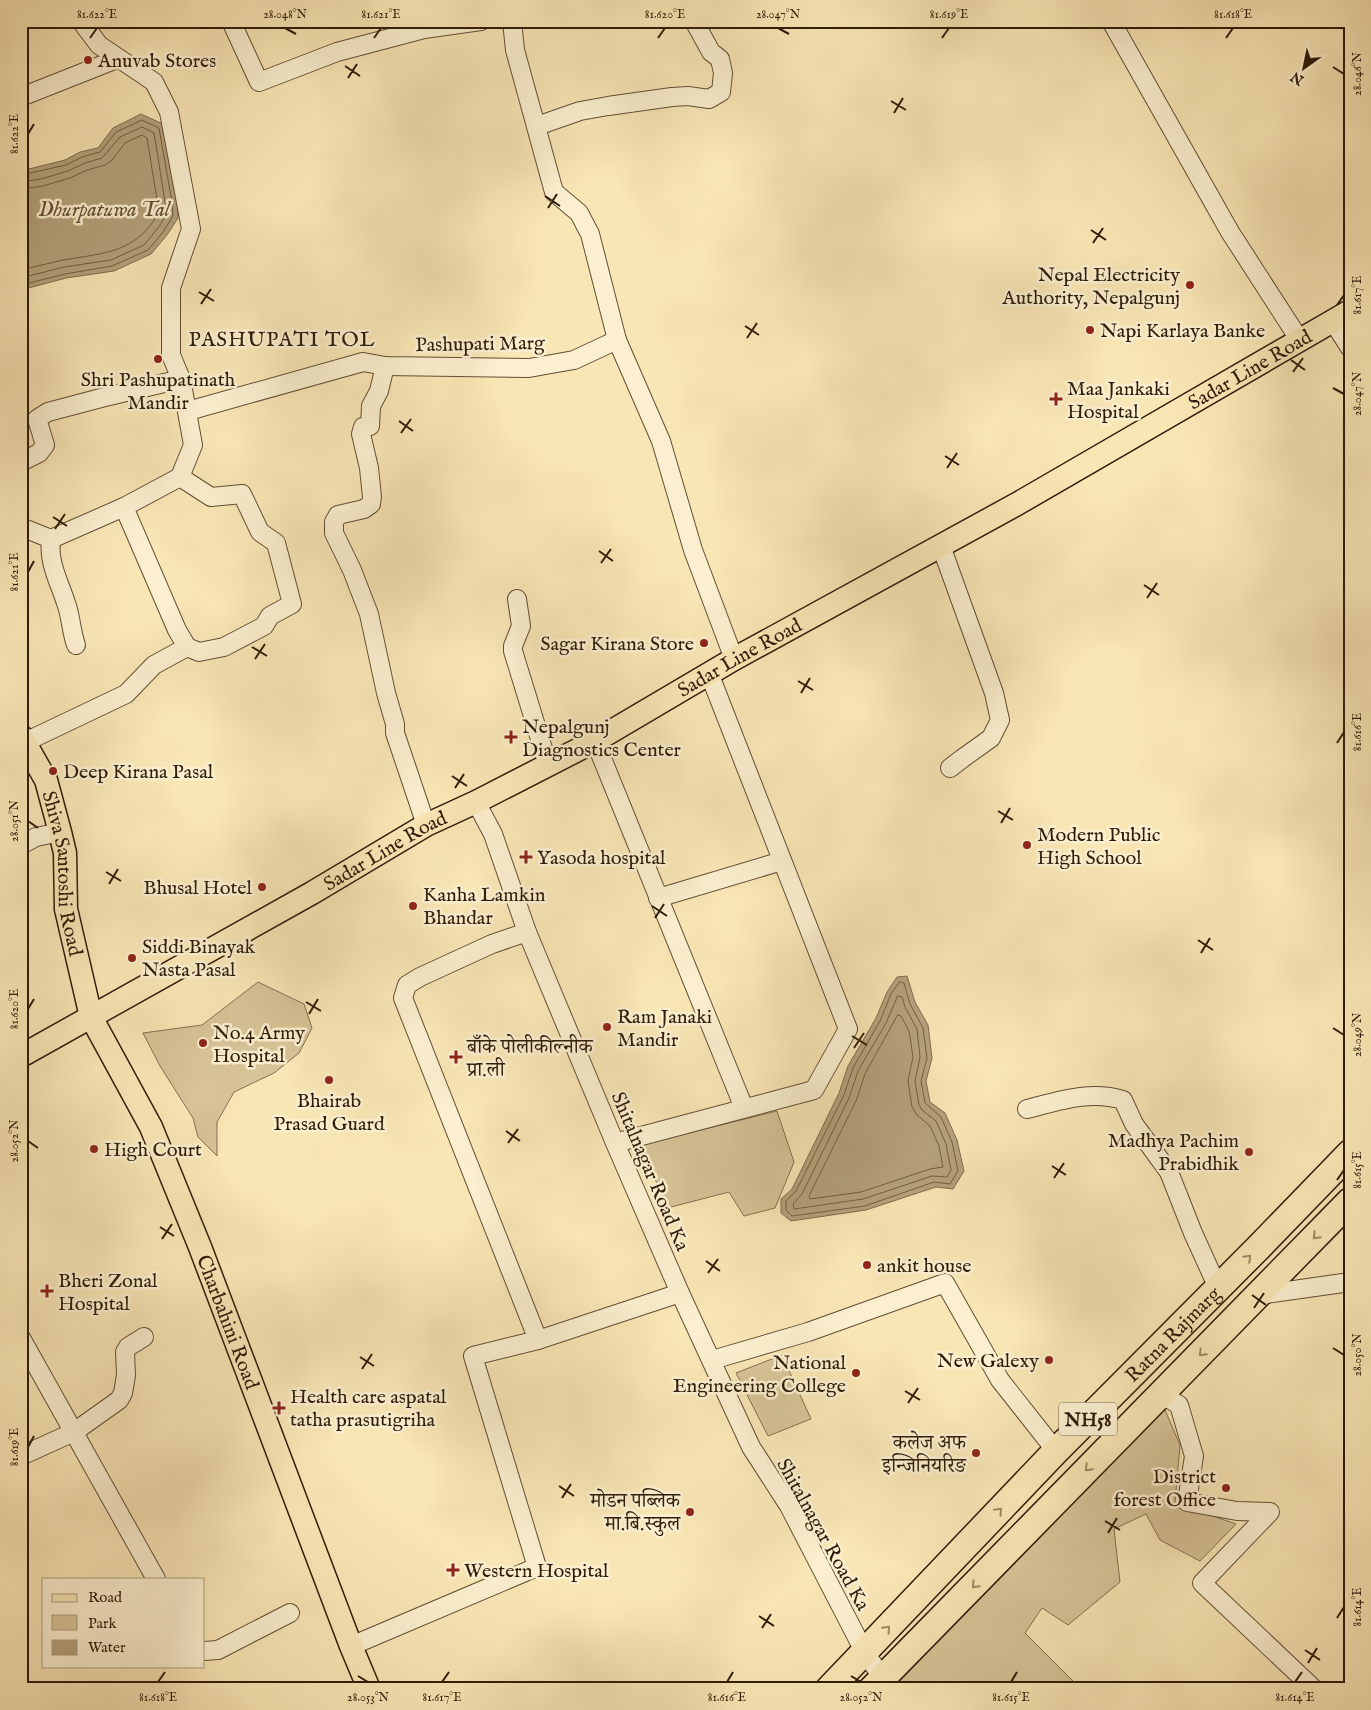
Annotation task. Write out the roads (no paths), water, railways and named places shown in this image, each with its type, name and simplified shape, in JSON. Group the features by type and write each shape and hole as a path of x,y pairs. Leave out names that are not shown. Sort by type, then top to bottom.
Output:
{"highway":[{"name":"Ratna Rajmarg","path":"829,1689 1056,1450 1350,1153"},
{"name":"Ratna Rajmarg","path":"878,1683 1349,1202"}],"main road":[{"name":"Sadar Line Road","path":"21,1056 312,893 426,825 595,742 734,658 1018,504 1341,316"},
{"name":"Shiva Santoshi Road","path":"23,740 46,780 60,832 65,853 66,908 91,1017"},
{"name":"Charbahini Road","path":"91,1017 150,1127 200,1246 369,1689"}],"street":[{"path":"21,527 51,539 124,507 180,477 194,445 181,379 171,355 171,288 191,229 169,112 154,82 117,59 99,45 81,21"},
{"path":"231,21 259,82 337,52 424,29 481,21"},
{"path":"512,21 515,50 554,192 579,213 590,234 617,340 661,441 693,550 734,658"},
{"path":"537,126 580,112 608,106 672,97 688,96 709,99 721,92 723,73 720,59 711,52 694,21"},
{"path":"1111,21 1230,232 1299,339"},
{"path":"21,97 117,59"},
{"path":"1341,316 1350,348"},
{"name":"Pashupati Marg","path":"188,411 363,362 384,366 529,368 574,360 617,340"},
{"path":"384,366 379,391 371,406 370,426 363,427 361,434 369,468 371,504 364,509 338,515 334,522 334,533 370,614 386,693 396,724 395,733 426,825"},
{"path":"21,462 39,453 45,445 37,420 48,412 181,379"},
{"path":"124,507 177,630 187,647 199,652 224,647 264,626 270,616 292,604 276,543 260,532 242,494 211,497 180,477"},
{"path":"51,539 49,551 52,564 67,605 76,645"},
{"path":"941,546 994,693 1000,720 992,738 950,768"},
{"path":"517,599 521,626 513,651 548,765"},
{"path":"23,740 126,694 154,665 187,647"},
{"path":"615,1142 814,1090 848,1029 709,673"},
{"path":"595,742 744,1108"},
{"name":"Shitalnagar Road Ka","path":"476,802 493,834 527,932 680,1293 751,1448 789,1506 878,1683"},
{"path":"21,844 36,837 60,832"},
{"path":"658,898 782,861"},
{"path":"527,932 492,944 420,977 407,985 403,998 538,1340"},
{"path":"1027,1109 1072,1097 1108,1095 1123,1100 1134,1124 1169,1172 1193,1233 1218,1288"},
{"path":"1259,1295 1350,1282"},
{"path":"712,1360 808,1332 945,1283 1000,1380 1056,1450"},
{"path":"351,1646 537,1567 473,1356 538,1340 680,1293"},
{"path":"21,1456 74,1432 119,1400 123,1393 126,1375 125,1352 128,1347 144,1337"},
{"path":"21,1338 155,1578"},
{"path":"1161,1394 1179,1406 1194,1456 1187,1502 1237,1511 1270,1512 1202,1583 1314,1689"},
{"path":"205,1651 218,1650 290,1613"}],"water":[{"name":"Dhurpatuwa Tal","path":"141,114 163,124 177,201 178,218 167,235 151,254 114,271 66,278 21,290 21,171 65,160 80,152 98,148 113,128"},
{"path":"907,976 915,1002 928,1025 932,1058 926,1081 930,1102 945,1113 957,1140 964,1171 953,1189 936,1187 866,1210 791,1221 781,1213 781,1199 792,1189 839,1093 848,1066 876,1018 887,992 897,977"}],"place":[{"name":"Anuvab Stores","path":"88,60"},
{"name":"Nepal Electricity Authority, Nepalgunj","path":"1190,285"},
{"name":"Napi Karlaya Banke","path":"1090,330"},
{"name":"Shri Pashupatinath Mandir","path":"158,359"},
{"name":"Maa Jankaki Hospital","path":"1056,399"},
{"name":"Sagar Kirana Store","path":"704,643"},
{"name":"Nepalgunj Diagnostics Center","path":"511,737"},
{"name":"Deep Kirana Pasal","path":"53,771"},
{"name":"Modern Public High School","path":"1027,845"},
{"name":"Yasoda hospital","path":"526,857"},
{"name":"Bhusal Hotel","path":"262,887"},
{"name":"Kanha Lamkin Bhandar","path":"413,906"},
{"name":"Siddi Binayak Nasta Pasal","path":"132,958"},
{"name":"Ram Janaki Mandir","path":"607,1027"},
{"name":"No.4 Army Hospital","path":"203,1043"},
{"name":"बाँके पोलीकील्नीक प्रा.ली","path":"456,1057"},
{"name":"Bhairab Prasad Guard","path":"329,1080"},
{"name":"High Court","path":"94,1149"},
{"name":"Madhya Pachim Prabidhik","path":"1249,1152"},
{"name":"ankit house","path":"867,1265"},
{"name":"Bheri Zonal Hospital","path":"47,1291"},
{"name":"New Galexy","path":"1049,1360"},
{"name":"National Engineering College","path":"856,1373"},
{"name":"Health care aspatal tatha prasutigriha","path":"279,1408"},
{"name":"कलेज अफ इन्जिनियरिङ","path":"976,1453"},
{"name":"District forest Office","path":"1226,1488"},
{"name":"माेडन पब्लिक मा.बि.स्कुल","path":"690,1512"},
{"name":"Western Hospital","path":"453,1570"}],"district":[{"name":"PASHUPATI TOL","path":"282,339"}]}
